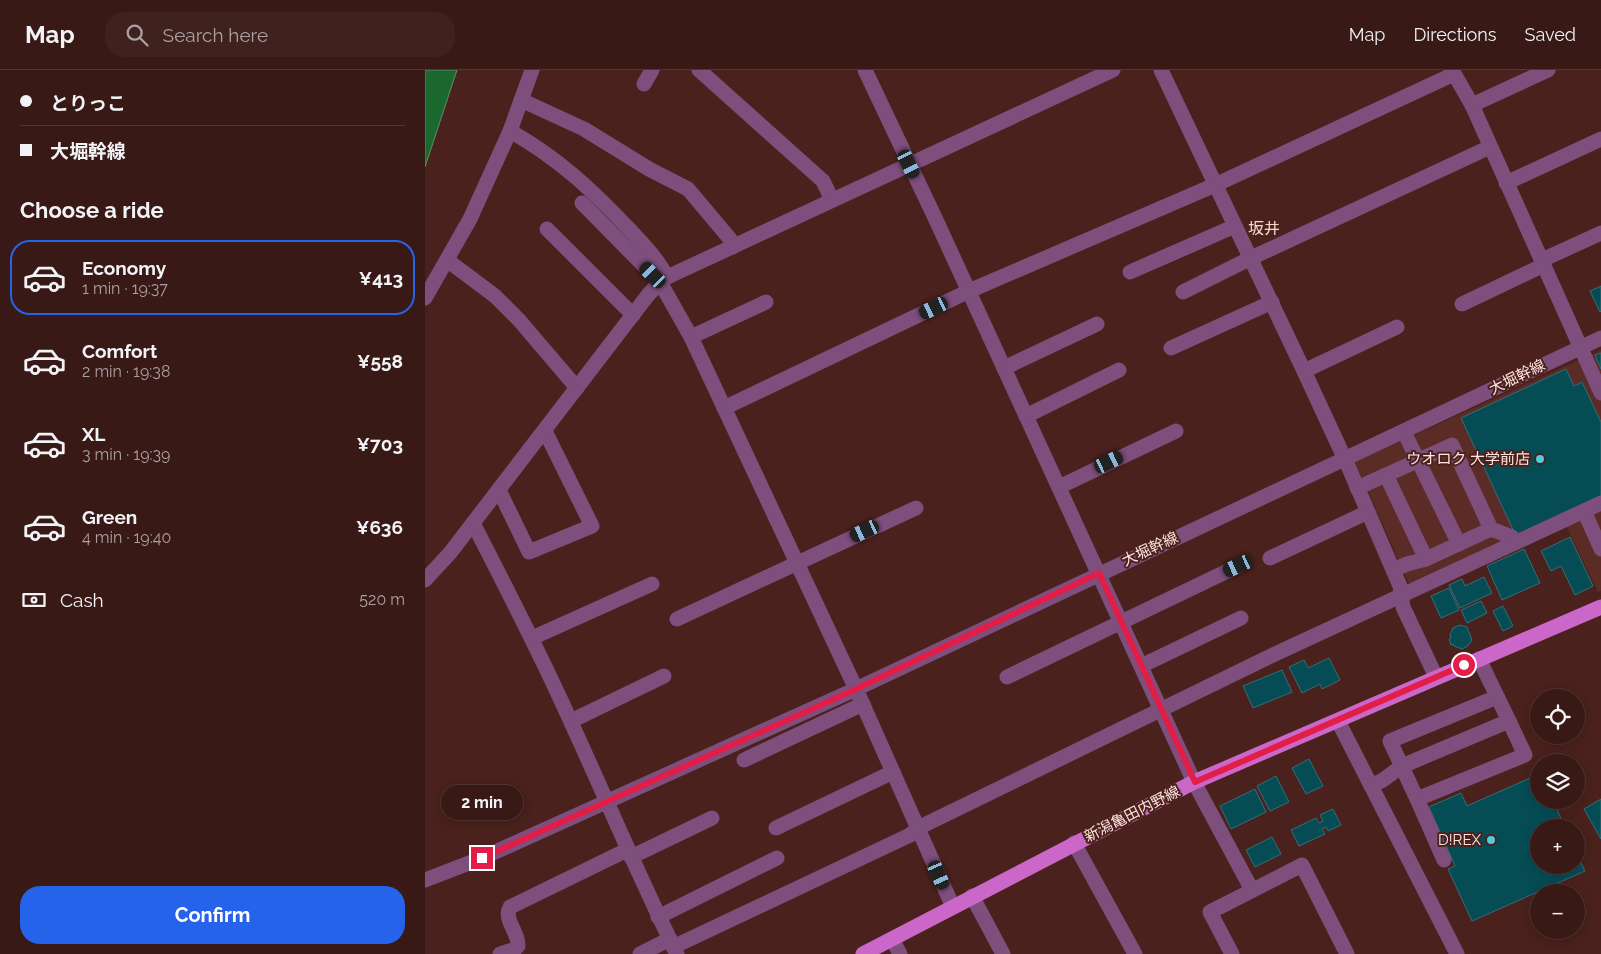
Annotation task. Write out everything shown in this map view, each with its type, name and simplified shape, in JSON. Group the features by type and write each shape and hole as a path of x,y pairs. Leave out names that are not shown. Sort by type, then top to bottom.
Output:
{"main road":[{"name":"新潟亀田内野線","path":"863,954 1195,782 1601,607"}],"street":[{"path":"425,298 470,219 510,131 532,70"},
{"path":"644,84 652,70"},
{"path":"699,70 823,181 832,200"},
{"path":"865,70 1005,368 1195,782 1252,890"},
{"path":"428,572 473,524 633,315 663,280 1113,70"},
{"path":"1161,70 1272,302 1344,459 1393,570 1402,595 1403,607 1436,677"},
{"path":"1472,105 1548,70"},
{"path":"724,408 969,292 1215,185 1453,72 1472,105 1601,392"},
{"path":"521,100 584,129 688,189 729,239 733,247"},
{"path":"510,131 537,146 567,168 605,204 653,255 663,280 863,704 953,906"},
{"path":"1506,183 1601,139"},
{"path":"1183,292 1251,258 1490,147"},
{"path":"582,204 663,280"},
{"path":"1130,272 1235,226"},
{"path":"547,229 633,315"},
{"path":"1462,304 1601,233"},
{"path":"447,260 495,296 519,320 577,388"},
{"path":"691,337 766,302"},
{"path":"1171,348 1272,302"},
{"path":"1005,368 1097,324"},
{"path":"1304,371 1397,327"},
{"name":"大堀幹線","path":"425,880 482,858 856,689 1601,338"},
{"path":"1026,416 1119,370"},
{"path":"499,490 529,552 592,526 545,430"},
{"path":"1059,486 1176,431"},
{"path":"1403,432 1459,544"},
{"path":"1357,488 1452,445 1491,529 1512,537 1515,543"},
{"path":"1386,475 1425,559"},
{"path":"640,954 673,947 910,835 919,828 1275,654 1601,503"},
{"path":"677,619 916,508"},
{"path":"1584,511 1599,539"},
{"path":"1270,558 1368,512"},
{"path":"473,524 532,638 673,947"},
{"path":"1393,570 1425,559 1491,529"},
{"path":"1007,677 1238,566"},
{"path":"532,638 652,584"},
{"path":"1141,666 1241,618"},
{"path":"1417,799 1525,755 1479,659"},
{"path":"571,721 664,676"},
{"path":"1443,860 1391,741 1497,697"},
{"path":"744,760 863,704"},
{"path":"1371,786 1402,766 1509,720"},
{"path":"1338,721 1457,954"},
{"path":"776,828 893,772"},
{"path":"501,954 518,946 518,941 508,916 509,906 711,818"},
{"path":"1074,843 1135,954"},
{"path":"659,917 777,858"},
{"path":"1232,954 1210,912 1303,865 1347,954"},
{"path":"972,896 1003,954"},
{"path":"893,939 900,954"}],"shaded area":[{"path":"425,70 457,70 425,167"},
{"path":"1601,350 1601,591 1598,592 1562,517 1411,588 1355,462"}],"building":[{"path":"1601,286 1601,311 1600,312 1590,291"},
{"path":"1601,353 1601,369 1595,355"},
{"name":"ウオロク 大学前店","path":"1566,369 1574,386 1582,382 1601,422 1601,496 1516,536 1461,418"},
{"path":"1570,537 1593,586 1575,595 1561,566 1551,571 1541,551"},
{"path":"1524,549 1540,583 1502,600 1487,566"},
{"path":"1484,577 1492,593 1460,608 1449,585 1462,579 1465,586"},
{"path":"1449,588 1459,610 1441,618 1431,596"},
{"path":"1481,601 1487,613 1467,623 1461,610"},
{"path":"1503,606 1513,626 1503,631 1493,611"},
{"path":"1460,625 1467,627 1472,640 1468,646 1462,649 1453,644 1451,645 1449,639 1451,638 1450,635 1453,628"},
{"path":"1329,658 1340,680 1322,689 1320,684 1302,693 1289,667 1304,660 1308,668"},
{"path":"1282,670 1292,692 1253,708 1243,686"},
{"path":"1309,759 1323,786 1306,794 1292,768"},
{"path":"1276,776 1289,802 1270,811 1257,786"},
{"name":"D!REX","path":"1530,778 1530,809 1557,809 1561,819 1530,819 1530,874 1578,874 1556,884 1530,884 1530,895 1472,921 1448,869 1455,866 1429,807 1461,793 1467,806"},
{"path":"1255,789 1266,812 1231,829 1220,806"},
{"path":"1601,799 1601,839 1584,809"},
{"path":"1333,809 1341,825 1328,831 1326,827 1322,829 1325,834 1299,846 1291,830 1316,818 1319,823 1323,821 1320,815"},
{"path":"1272,837 1281,854 1255,867 1246,850"}],"place":[{"name":"ウオロク 大学前店","path":"1540,459"},
{"name":"D!REX","path":"1491,840"}],"district":[{"name":"坂井","path":"1264,228"}],"route":[{"path":"482,858 856,689 1099,573 1195,782 1464,665"}]}
